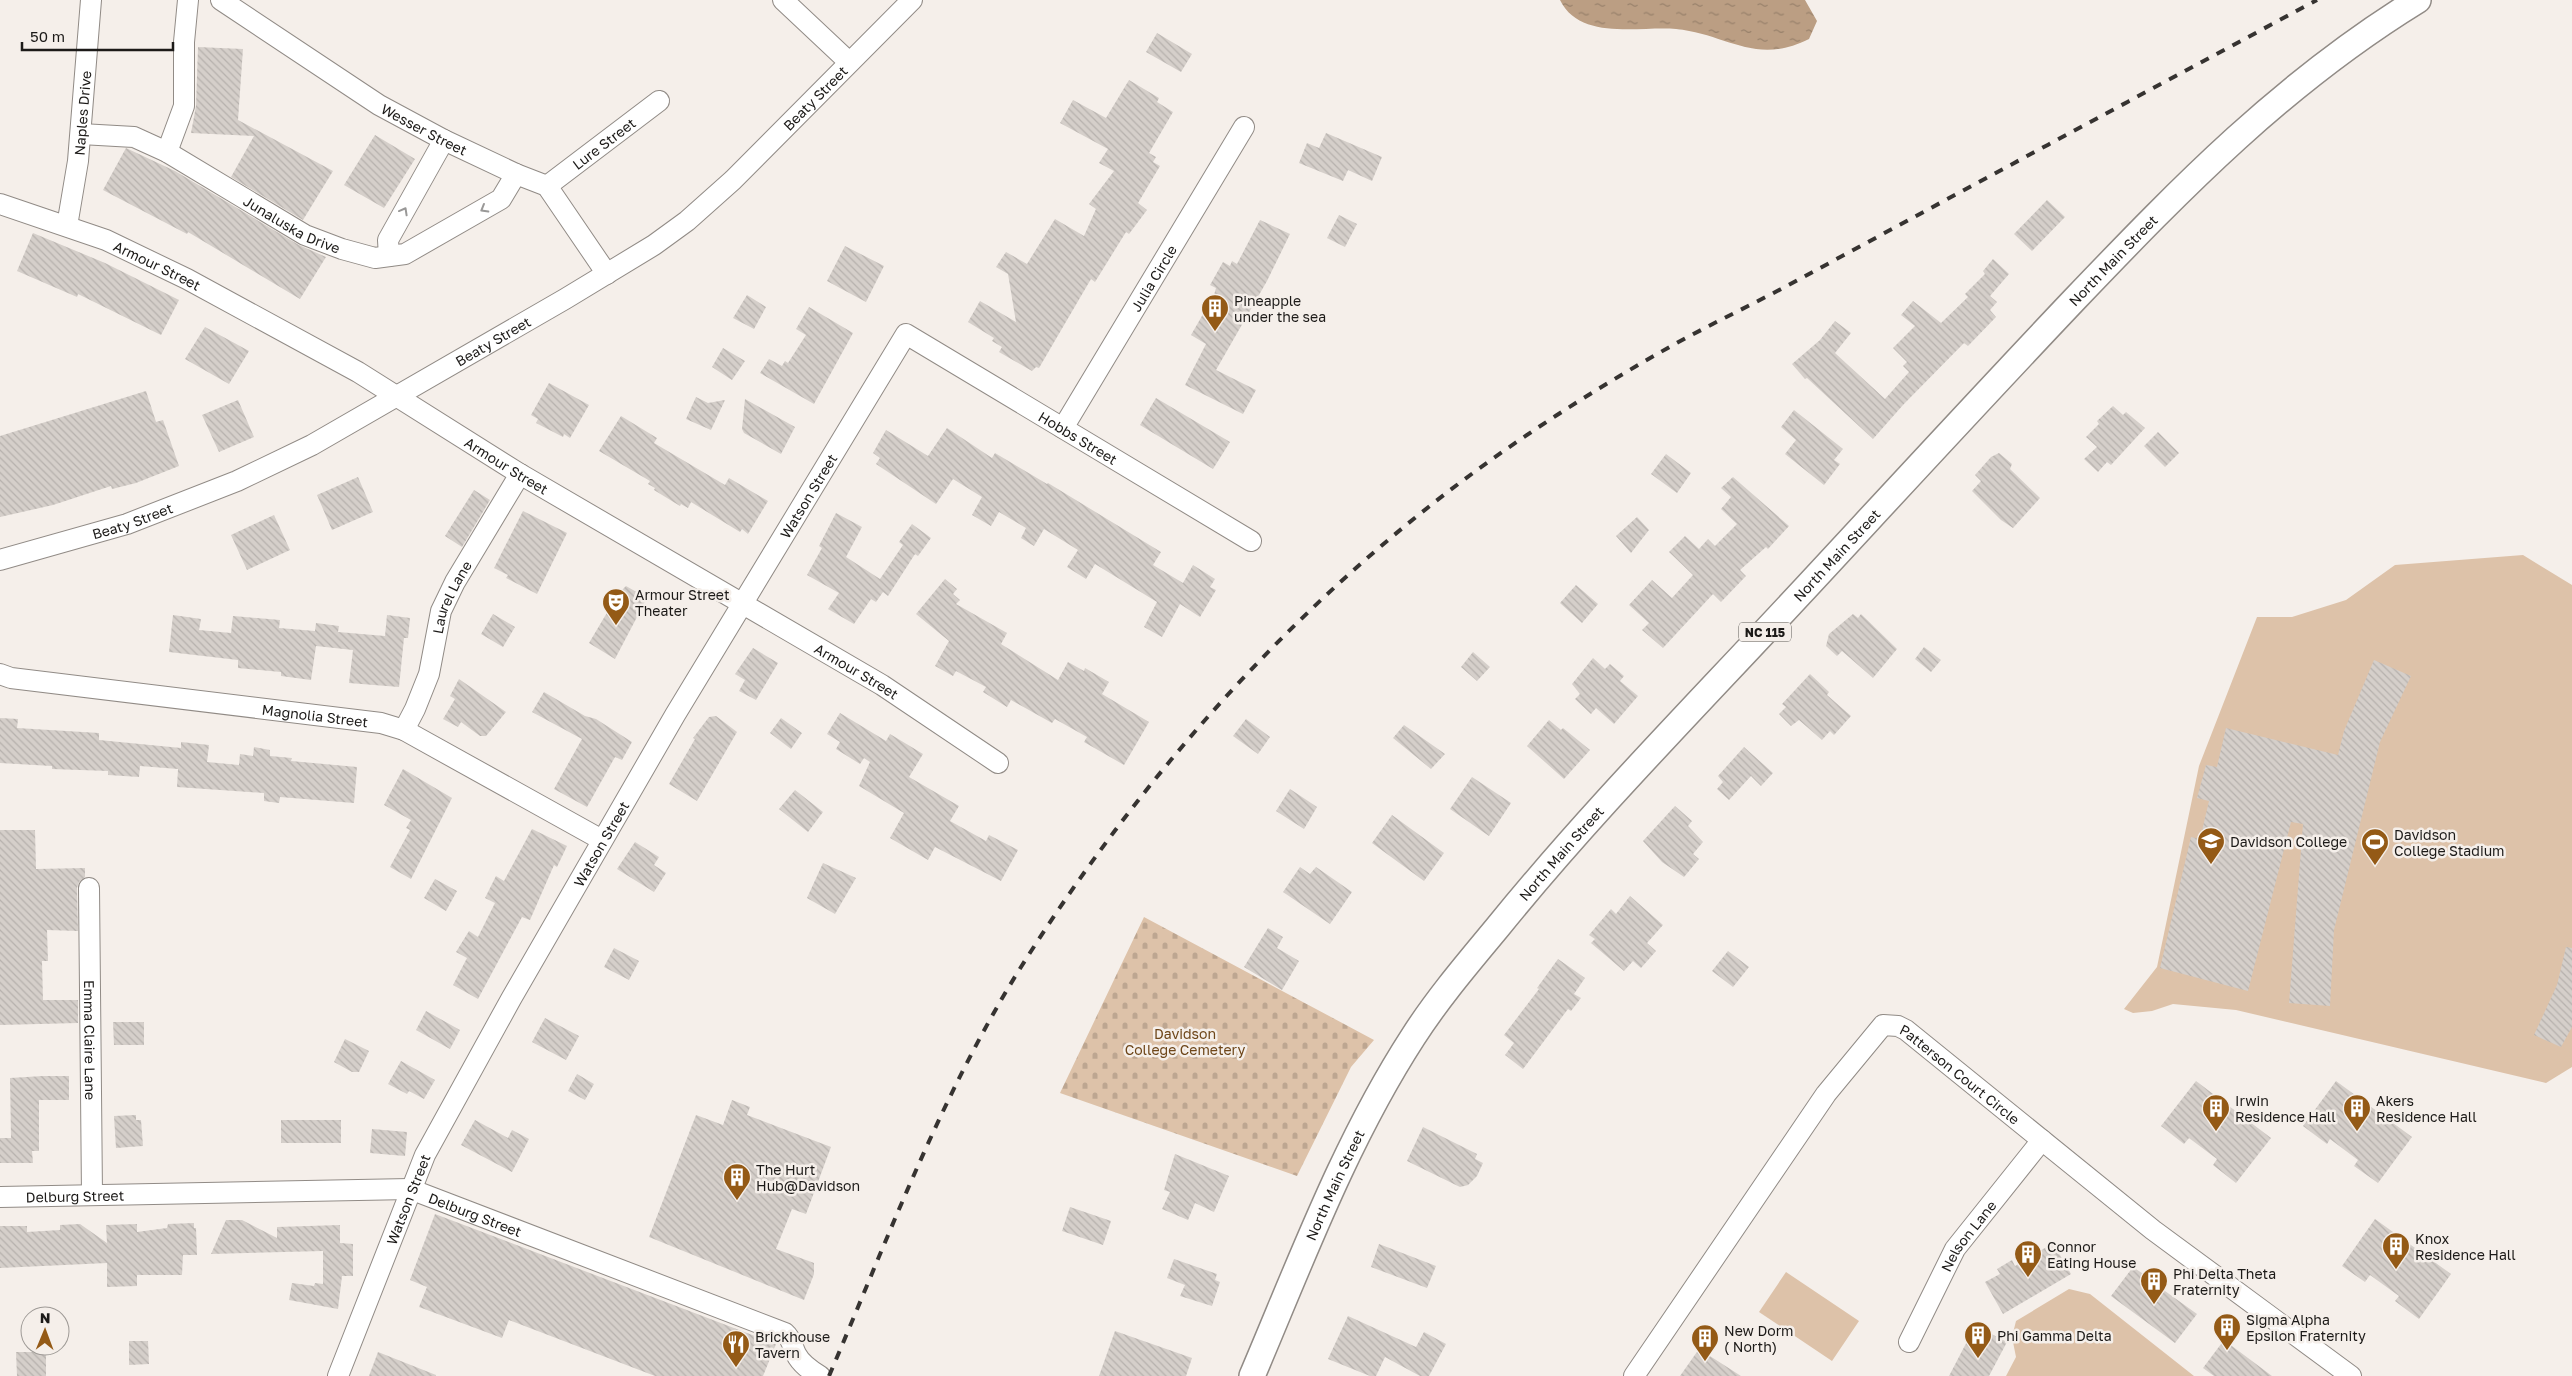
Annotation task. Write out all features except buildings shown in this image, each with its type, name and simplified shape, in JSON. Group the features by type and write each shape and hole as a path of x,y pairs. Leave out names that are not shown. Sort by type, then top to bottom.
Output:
{"main road":[{"name":"North Main Street","path":"1252,1376 1336,1178 1373,1104 1439,999 1512,909 1644,760 2042,334 2187,183 2231,141 2304,78 2378,25 2418,0"}],"street":[{"name":"Naples Drive","path":"67,226 81,134 91,0"},
{"path":"167,152 184,106 184,42 188,0"},
{"name":"Wesser Street","path":"221,0 379,105 444,140 516,174 547,186"},
{"path":"783,0 850,62"},
{"name":"Beaty Street","path":"0,560 127,524 197,498 312,445 607,274 654,245 687,221 732,180 912,0"},
{"name":"Lure Street","path":"547,186 659,101"},
{"name":"Julia Circle","path":"1063,428 1244,127"},
{"name":"Junaluska Drive","path":"81,134 134,137 167,152 305,235 342,250 375,258 405,254 501,199 516,174"},
{"path":"389,256 388,240 444,140"},
{"path":"547,186 607,274"},
{"name":"Armour Street","path":"0,204 106,240 187,279 288,333 396,396 520,474 882,686 998,763"},
{"name":"Hobbs Street","path":"906,334 1250,541"},
{"name":"Watson Street","path":"338,1376 410,1189 425,1155 602,840 742,604 906,334"},
{"name":"Laurel Lane","path":"404,730 429,674 444,604 455,582 520,474"},
{"name":"Magnolia Street","path":"0,674 11,678 381,723 404,730 602,840"},
{"name":"Emma Claire Lane","path":"89,888 92,1194"},
{"name":"Patterson Court Circle","path":"1634,1376 1826,1094 1883,1025 1898,1026 1906,1030 2153,1230 2351,1376"},
{"name":"Nelson Lane","path":"1909,1342 1955,1249 2042,1140"},
{"name":"Delburg Street","path":"0,1197 410,1189 785,1333 790,1337 796,1354 803,1364 820,1376"}],"green space":[{"name":"Davidson College Stadium","path":"2523,555 2572,585 2572,1067 2546,1083 2236,1010 2173,1004 2152,1011 2133,1013 2124,1009 2157,967 2199,766 2257,617 2292,617 2346,600 2395,565"},
{"name":"Davidson College Cemetery","path":"1144,917 1374,1040 1351,1067 1297,1176 1060,1093"},
{"path":"1786,1272 1859,1321 1832,1361 1759,1312"},
{"path":"2069,1289 2090,1294 2194,1376 2006,1376 2016,1357 2012,1337 2016,1321"}],"water":[{"path":"1560,0 1805,0 1817,21 1809,39 1790,47 1773,50 1757,49 1711,36 1676,29 1612,29 1596,26 1581,21 1569,13"}],"railway":[{"path":"829,1376 941,1116 992,1016 1021,967 1109,839 1206,718 1259,661 1371,554 1458,484 1514,444 1629,370 1676,343 1798,280 2317,0"}],"place":[{"name":"Pineapple under the sea","path":"1215,332"},
{"name":"Armour Street Theater","path":"616,626"},
{"name":"Davidson College","path":"2211,865"},
{"name":"Davidson College Stadium","path":"2375,866"},
{"name":"Irwin Residence Hall","path":"2216,1132"},
{"name":"Akers Residence Hall","path":"2357,1132"},
{"name":"The Hurt Hub@Davidson","path":"737,1201"},
{"name":"Knox Residence Hall","path":"2396,1270"},
{"name":"Connor Eating House","path":"2028,1278"},
{"name":"Phi Delta Theta Fraternity","path":"2154,1305"},
{"name":"Sigma Alpha Epsilon Fraternity","path":"2227,1351"},
{"name":"Phi Gamma Delta","path":"1978,1359"},
{"name":"New Dorm ( North)","path":"1705,1362"},
{"name":"Brickhouse Tavern","path":"736,1368"}]}
